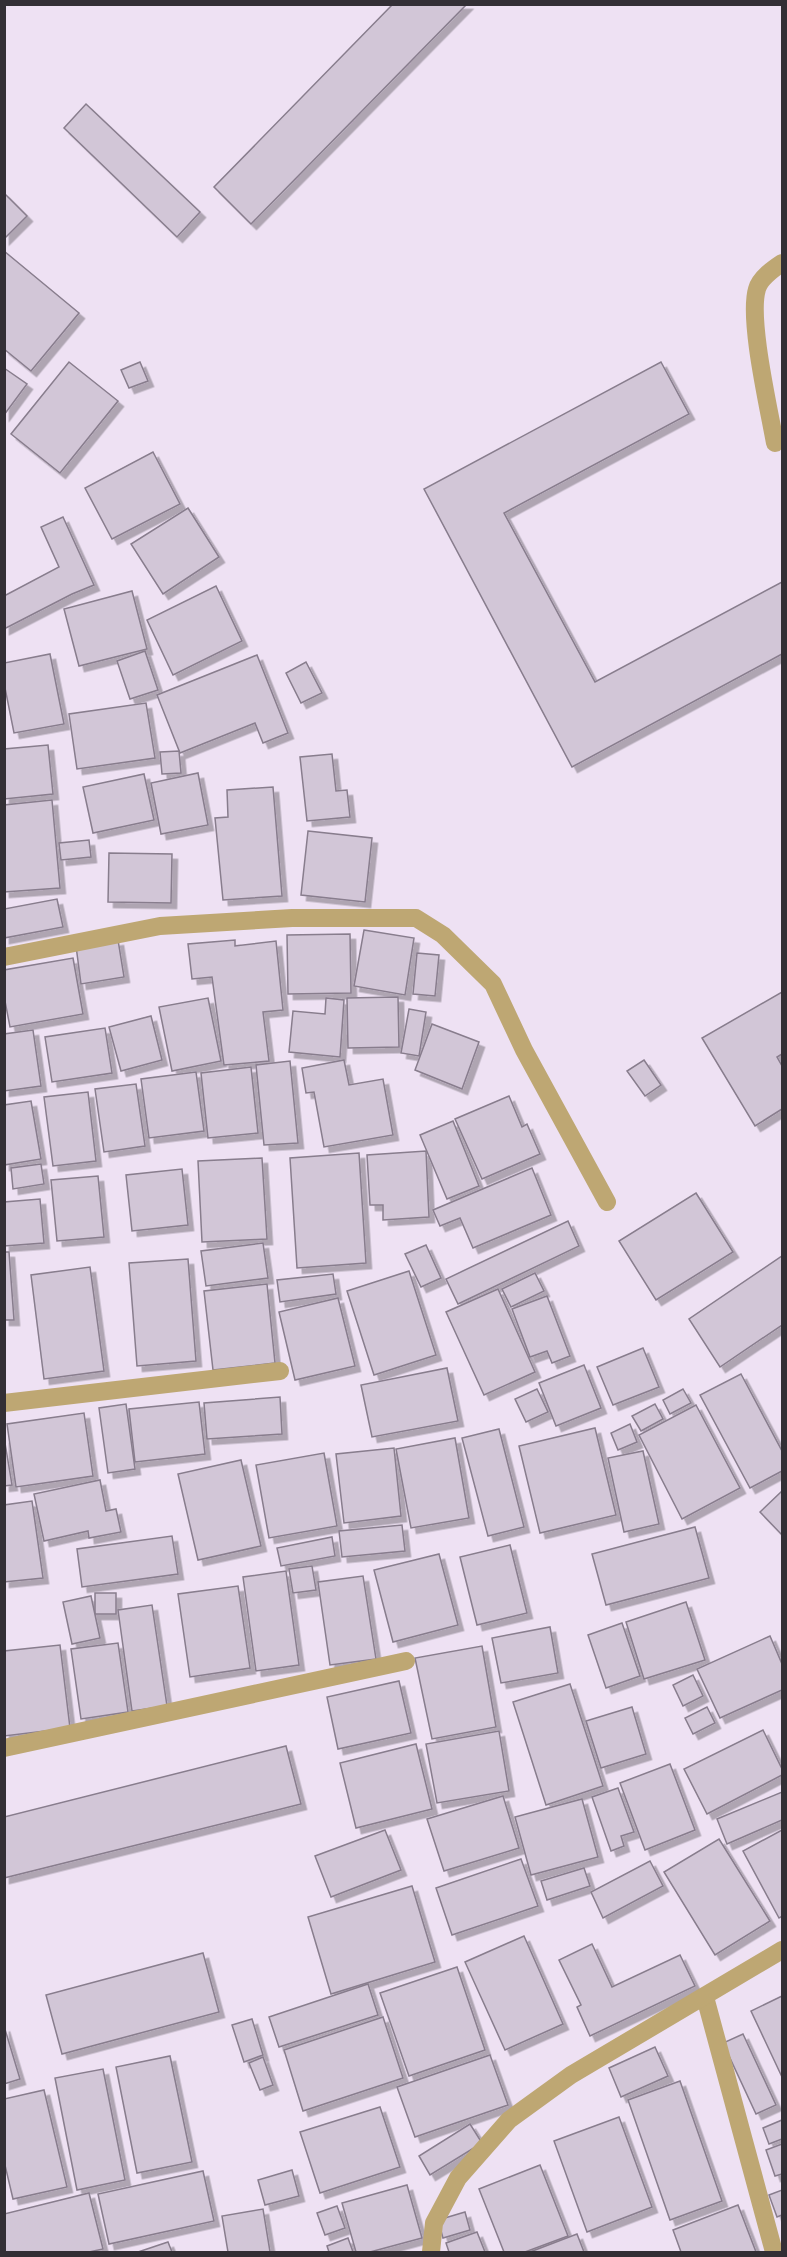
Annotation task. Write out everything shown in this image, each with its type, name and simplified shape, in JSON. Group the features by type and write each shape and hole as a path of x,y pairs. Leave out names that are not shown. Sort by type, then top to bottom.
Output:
{"street":[{"path":"775,443 755,311 757,288 769,272 783,263"},
{"path":"4,957 160,926 292,918 416,918 442,934 493,984 524,1050 607,1202"},
{"path":"4,1403 280,1371"},
{"path":"4,1748 406,1661"},
{"path":"431,2253 434,2223 458,2178 509,2120 570,2075 783,1950"},
{"path":"705,1997 774,2253"}],"building":[{"path":"393,4 467,4 251,224 214,187"},
{"path":"86,104 200,212 177,237 64,128"},
{"path":"4,193 27,216 4,239"},
{"path":"4,251 79,313 31,371 4,349"},
{"path":"69,362 118,401 60,473 11,434"},
{"path":"140,362 148,381 129,388 121,370"},
{"path":"661,362 689,414 504,513 595,682 782,582 782,654 572,767 424,489"},
{"path":"4,368 27,384 4,415"},
{"path":"153,452 180,504 112,539 85,488"},
{"path":"188,508 219,557 163,594 131,544"},
{"path":"63,517 94,585 4,629 4,596 59,567 41,527"},
{"path":"216,586 242,641 173,675 147,620"},
{"path":"132,591 147,649 79,666 64,609"},
{"path":"145,651 158,690 130,699 117,661"},
{"path":"50,654 64,724 14,733 4,683 4,663"},
{"path":"257,655 288,733 263,743 255,723 180,753 157,695"},
{"path":"306,662 322,693 301,703 286,673"},
{"path":"146,703 155,758 77,769 69,714"},
{"path":"48,745 53,794 4,799 4,749"},
{"path":"179,751 181,773 162,774 160,752"},
{"path":"332,754 336,791 347,790 350,817 307,821 300,757"},
{"path":"198,773 208,825 161,834 151,783"},
{"path":"144,774 154,820 93,833 83,787"},
{"path":"273,787 282,896 223,900 215,818 228,817 227,790"},
{"path":"52,800 60,888 4,892 4,805"},
{"path":"308,831 372,838 365,902 301,895"},
{"path":"89,840 91,857 61,860 59,843"},
{"path":"109,853 172,854 171,903 108,902"},
{"path":"57,899 63,927 4,938 4,909"},
{"path":"364,930 414,938 405,995 354,986"},
{"path":"350,934 351,993 288,994 287,935"},
{"path":"118,940 124,977 81,984 76,946"},
{"path":"235,940 235,946 276,941 283,1010 263,1012 269,1061 224,1065 212,977 192,979 188,944"},
{"path":"417,953 439,955 435,996 413,994"},
{"path":"73,958 83,1014 10,1027 4,996 4,970"},
{"path":"782,992 782,1054 777,1057 782,1066 782,1109 755,1126 702,1038"},
{"path":"398,997 399,1047 348,1048 347,998"},
{"path":"208,998 221,1061 172,1071 159,1007"},
{"path":"326,998 344,1000 340,1057 289,1052 293,1011 325,1014"},
{"path":"409,1009 426,1012 419,1056 401,1053"},
{"path":"151,1016 162,1060 121,1071 109,1027"},
{"path":"432,1024 479,1042 462,1089 415,1070"},
{"path":"105,1028 112,1073 52,1082 45,1037"},
{"path":"33,1030 41,1086 4,1091 4,1034"},
{"path":"344,1060 349,1085 383,1079 393,1135 324,1147 314,1092 306,1093 302,1068"},
{"path":"644,1060 661,1085 645,1096 627,1071"},
{"path":"290,1061 298,1143 264,1145 256,1065"},
{"path":"251,1067 258,1133 208,1138 201,1073"},
{"path":"196,1072 204,1131 149,1138 141,1079"},
{"path":"136,1084 145,1146 104,1152 95,1089"},
{"path":"88,1092 96,1161 53,1166 44,1097"},
{"path":"509,1096 522,1127 527,1124 540,1154 482,1179 455,1119"},
{"path":"31,1101 41,1159 4,1165 4,1105"},
{"path":"453,1121 479,1186 447,1199 420,1135"},
{"path":"426,1151 429,1217 383,1220 383,1205 370,1205 367,1155"},
{"path":"359,1153 366,1263 297,1268 290,1158"},
{"path":"262,1158 267,1239 202,1242 198,1161"},
{"path":"41,1164 44,1184 13,1189 11,1168"},
{"path":"532,1168 551,1215 473,1248 460,1218 440,1226 433,1210"},
{"path":"182,1169 188,1225 132,1231 126,1175"},
{"path":"98,1176 104,1237 57,1241 51,1180"},
{"path":"696,1193 733,1252 656,1300 619,1241"},
{"path":"40,1199 44,1243 4,1246 4,1202"},
{"path":"568,1221 579,1246 458,1304 446,1279"},
{"path":"263,1243 268,1278 206,1286 201,1251"},
{"path":"426,1245 441,1278 421,1287 405,1254"},
{"path":"4,1252 9,1252 14,1320 4,1320"},
{"path":"782,1256 782,1325 720,1367 689,1319"},
{"path":"188,1259 196,1361 137,1366 129,1263"},
{"path":"90,1267 104,1371 44,1379 31,1275"},
{"path":"409,1271 436,1355 374,1375 347,1291"},
{"path":"535,1273 544,1291 511,1307 502,1289"},
{"path":"333,1274 336,1294 280,1302 277,1280"},
{"path":"267,1284 275,1363 213,1370 204,1291"},
{"path":"498,1289 535,1372 484,1395 446,1312"},
{"path":"547,1296 570,1356 552,1363 547,1351 530,1357 512,1309"},
{"path":"338,1298 355,1366 295,1380 279,1312"},
{"path":"643,1348 659,1387 613,1405 597,1367"},
{"path":"584,1365 601,1408 556,1426 539,1383"},
{"path":"447,1368 458,1421 372,1437 361,1385"},
{"path":"741,1374 782,1451 782,1471 750,1488 700,1395"},
{"path":"537,1389 548,1412 526,1422 515,1399"},
{"path":"683,1389 691,1403 670,1414 663,1400"},
{"path":"280,1397 282,1434 207,1439 204,1403"},
{"path":"199,1402 205,1454 135,1462 129,1409"},
{"path":"126,1404 135,1469 108,1473 99,1408"},
{"path":"655,1404 663,1419 641,1431 632,1416"},
{"path":"696,1405 740,1488 682,1519 639,1435"},
{"path":"84,1413 93,1476 16,1487 7,1424"},
{"path":"630,1424 637,1442 618,1450 611,1433"},
{"path":"595,1428 616,1515 540,1533 519,1446"},
{"path":"499,1429 524,1527 488,1536 462,1438"},
{"path":"4,1437 12,1485 4,1486"},
{"path":"455,1438 469,1518 411,1528 396,1449"},
{"path":"394,1448 401,1516 344,1523 336,1454"},
{"path":"643,1451 659,1524 624,1532 608,1458"},
{"path":"324,1453 337,1526 269,1538 256,1465"},
{"path":"241,1460 261,1546 198,1560 178,1474"},
{"path":"100,1480 106,1511 116,1509 121,1532 89,1538 88,1531 44,1541 34,1494"},
{"path":"782,1491 782,1535 760,1512"},
{"path":"32,1501 43,1578 4,1582 4,1505"},
{"path":"402,1525 405,1551 342,1557 339,1531"},
{"path":"695,1527 709,1578 606,1605 592,1554"},
{"path":"172,1536 178,1574 82,1587 77,1549"},
{"path":"332,1537 335,1556 281,1566 277,1548"},
{"path":"510,1545 527,1613 477,1625 460,1557"},
{"path":"439,1554 458,1625 393,1642 374,1570"},
{"path":"312,1566 316,1590 293,1593 289,1569"},
{"path":"286,1571 299,1665 256,1671 243,1577"},
{"path":"363,1576 376,1659 330,1665 318,1582"},
{"path":"238,1586 250,1668 190,1677 178,1594"},
{"path":"95,1593 116,1593 116,1614 95,1614"},
{"path":"91,1596 100,1638 72,1644 63,1602"},
{"path":"686,1602 705,1660 644,1679 626,1622"},
{"path":"152,1605 167,1706 132,1711 118,1610"},
{"path":"622,1623 640,1676 606,1688 588,1635"},
{"path":"550,1627 558,1673 501,1683 492,1638"},
{"path":"770,1636 782,1664 782,1690 720,1718 697,1669"},
{"path":"118,1643 128,1712 81,1719 71,1649"},
{"path":"60,1645 70,1728 4,1736 4,1651"},
{"path":"482,1646 496,1727 432,1739 415,1658"},
{"path":"693,1675 703,1696 683,1706 673,1685"},
{"path":"399,1681 411,1733 338,1749 327,1697"},
{"path":"570,1684 603,1786 546,1805 513,1702"},
{"path":"632,1707 646,1754 601,1768 586,1721"},
{"path":"707,1707 715,1723 693,1734 685,1718"},
{"path":"763,1730 782,1769 782,1775 707,1814 684,1769"},
{"path":"499,1731 509,1791 437,1803 426,1744"},
{"path":"416,1744 432,1809 356,1828 340,1763"},
{"path":"286,1746 301,1804 4,1878 4,1817"},
{"path":"670,1764 695,1830 645,1850 620,1783"},
{"path":"618,1788 634,1832 621,1836 624,1846 611,1851 592,1797"},
{"path":"782,1792 782,1820 727,1844 717,1819"},
{"path":"503,1796 519,1848 444,1871 427,1819"},
{"path":"582,1799 598,1857 531,1875 515,1817"},
{"path":"385,1830 401,1870 331,1897 315,1856"},
{"path":"782,1830 782,1916 779,1918 743,1851"},
{"path":"719,1839 770,1921 715,1955 664,1872"},
{"path":"521,1859 538,1906 452,1935 436,1888"},
{"path":"650,1861 663,1886 603,1918 591,1892"},
{"path":"584,1868 590,1886 547,1900 541,1881"},
{"path":"412,1886 435,1962 331,1994 308,1917"},
{"path":"524,1936 563,2024 505,2050 465,1962"},
{"path":"592,1944 612,1987 680,1955 695,1986 590,2036 577,2007 581,2005 559,1960"},
{"path":"203,1953 219,2012 62,2054 46,1995"},
{"path":"457,1967 485,2050 409,2076 380,1993"},
{"path":"368,1984 378,2015 279,2047 269,2017"},
{"path":"782,1996 782,2077 751,2011"},
{"path":"383,2017 403,2078 303,2111 284,2050"},
{"path":"252,2019 263,2055 244,2062 232,2025"},
{"path":"4,2026 20,2079 4,2084"},
{"path":"743,2034 776,2105 756,2114 723,2043"},
{"path":"655,2047 668,2076 621,2097 609,2068"},
{"path":"490,2055 508,2105 415,2137 397,2087"},
{"path":"170,2056 192,2162 137,2173 116,2067"},
{"path":"263,2057 273,2085 260,2090 249,2063"},
{"path":"103,2069 125,2180 77,2190 55,2078"},
{"path":"680,2081 722,2201 670,2220 628,2100"},
{"path":"44,2090 67,2187 13,2199 4,2161 4,2099"},
{"path":"380,2107 400,2167 320,2193 300,2132"},
{"path":"619,2117 652,2207 587,2232 554,2141"},
{"path":"782,2120 782,2139 769,2144 763,2128"},
{"path":"470,2124 482,2143 430,2175 419,2156"},
{"path":"782,2144 782,2174 775,2176 766,2150"},
{"path":"540,2165 568,2236 525,2252 504,2252 479,2189"},
{"path":"292,2170 299,2196 265,2205 258,2180"},
{"path":"203,2171 214,2221 109,2244 98,2194"},
{"path":"407,2185 422,2238 370,2252 356,2252 342,2203"},
{"path":"782,2190 782,2215 777,2217 769,2195"},
{"path":"89,2193 103,2249 89,2252 4,2252 4,2214"},
{"path":"738,2205 756,2252 681,2252 673,2230"},
{"path":"337,2206 345,2228 325,2235 317,2213"},
{"path":"263,2209 270,2252 228,2252 222,2216"},
{"path":"465,2212 470,2230 443,2238 438,2220"},
{"path":"477,2232 485,2252 449,2252 446,2243"},
{"path":"577,2234 584,2252 530,2252"},
{"path":"348,2238 353,2252 329,2252 327,2246"},
{"path":"168,2242 172,2252 138,2252"}]}
